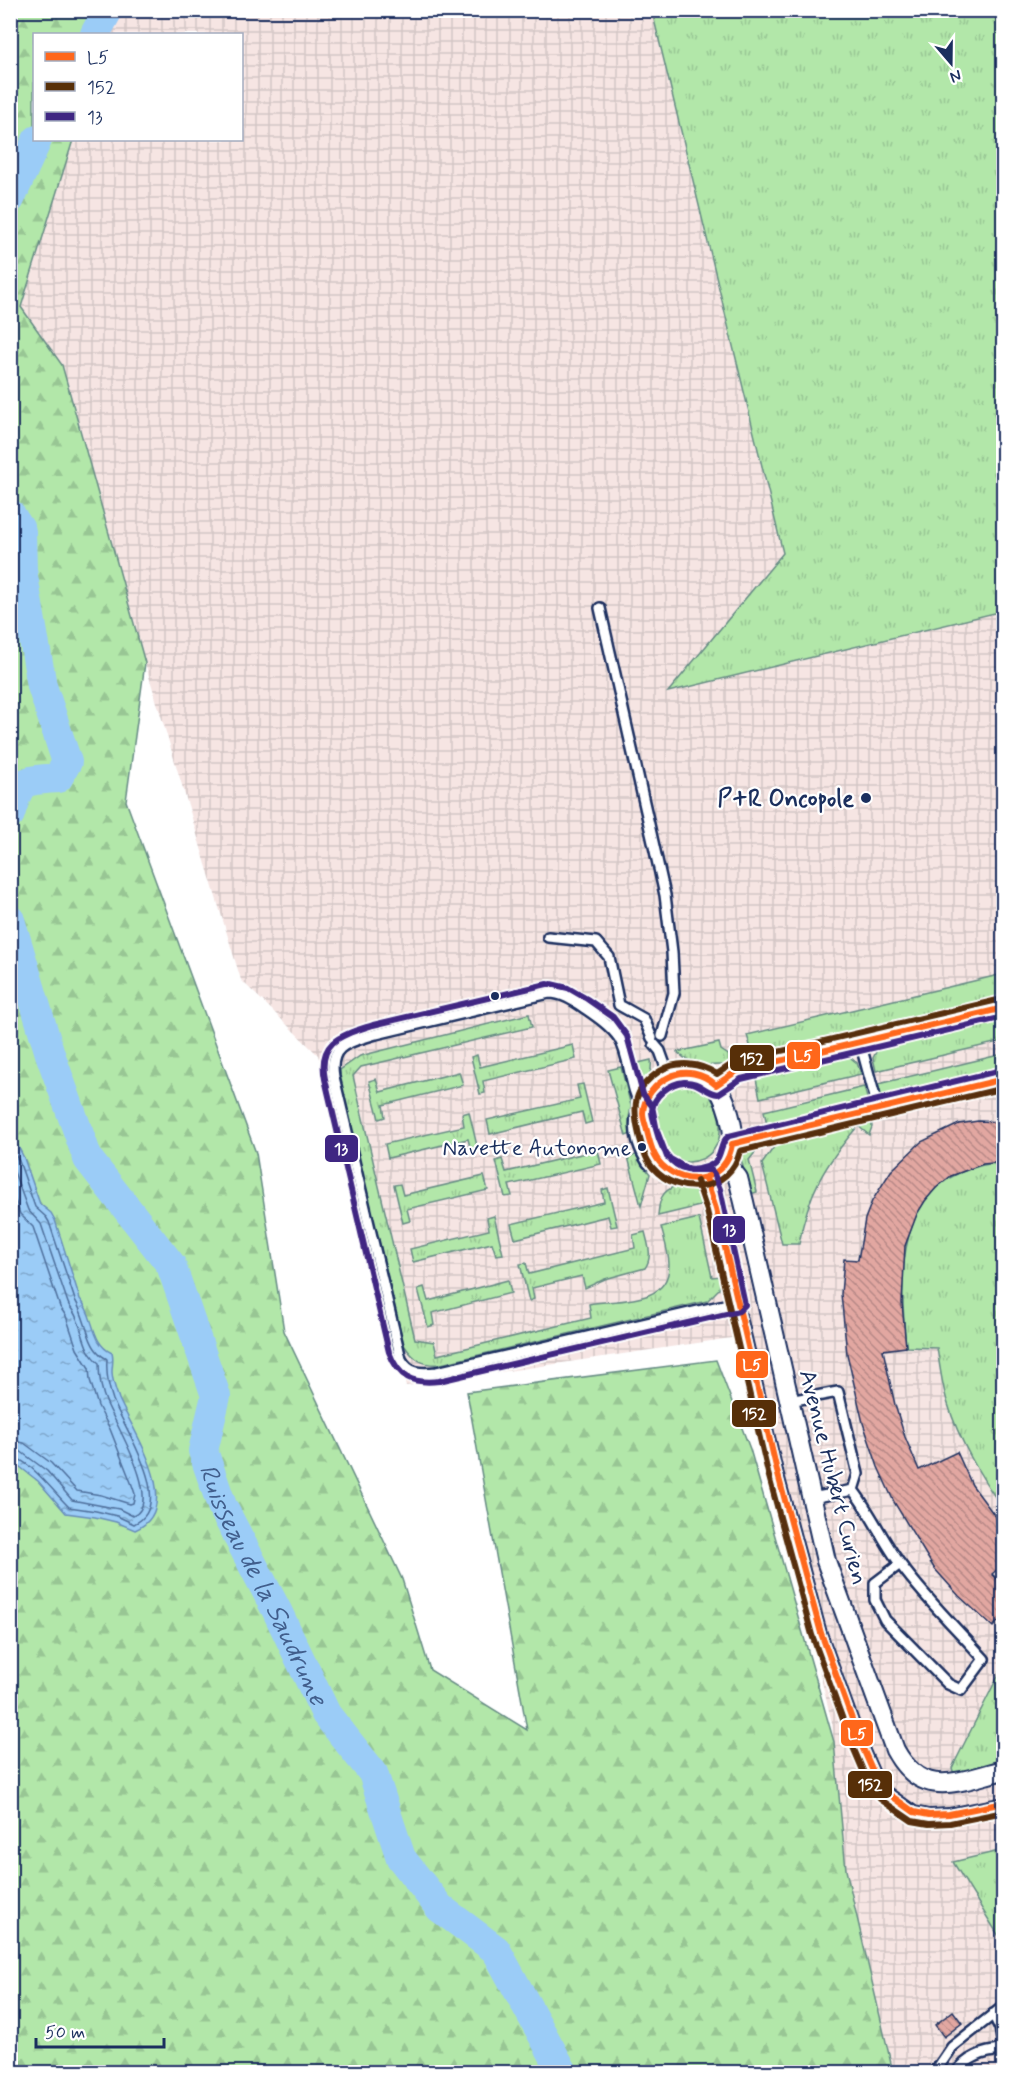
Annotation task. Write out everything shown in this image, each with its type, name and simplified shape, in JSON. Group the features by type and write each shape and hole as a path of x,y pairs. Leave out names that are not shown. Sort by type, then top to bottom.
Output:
{"street":[{"path":"716,1085 737,1071 1004,1008"},
{"path":"688,1072 709,1077 716,1085 729,1114 732,1133 731,1156 719,1172 706,1178 688,1179 660,1163 643,1112 651,1091 669,1076 688,1072"},
{"name":"Avenue Hubert Curien","path":"726,1163 738,1178 826,1561 884,1723 903,1766 912,1774 925,1780 945,1784 1004,1770"}],"lane":[{"path":"600,608 665,895 674,993 658,1042"},
{"path":"548,937 596,942 609,957 619,1005 644,1019 658,1042 669,1076"},
{"path":"643,1112 636,1098 619,1039 606,1023 582,1006 557,993 376,1034 339,1048 333,1057 332,1067 401,1359 405,1366 416,1373 436,1372 737,1302"},
{"path":"860,1042 878,1108"},
{"path":"732,1144 1004,1079"},
{"path":"706,1178 777,1471 821,1633 875,1776 886,1792 914,1812 922,1814 950,1814 1004,1803"},
{"path":"789,1401 838,1392 858,1474 853,1490"},
{"path":"812,1498 853,1490"},
{"path":"853,1490 912,1580 984,1659 961,1690 948,1684 885,1620 876,1600 875,1583 900,1564"},
{"path":"935,2073 952,2047 1004,2006"},
{"path":"957,2073 961,2066 986,2050 1003,2050 1000,2028 993,2014"}],"shaded area":[{"path":"113,11 1003,11 1003,2072 892,2072 846,1870 832,1723 738,1337 406,1386 318,1055 241,980 145,663 62,365 21,308 73,141 243,141 243,33 106,33"}],"green space":[{"path":"11,11 113,11 106,33 33,33 33,141 73,141 21,307 62,365 145,663 126,801 256,1153 284,1331 402,1579 430,1670 527,1730 467,1392 716,1360 750,1449 834,1742 846,1870 893,2072 11,2072"},
{"path":"652,11 1003,11 1003,611 668,692 783,553"},
{"path":"1003,974 1003,1000 754,1059 747,1035"},
{"path":"529,1014 532,1027 361,1067 353,1076 415,1339 434,1342 437,1355 591,1318 589,1304 639,1298 651,1294 660,1288 667,1278 669,1265 661,1227 699,1218 712,1277 721,1276 719,1289 707,1301 441,1364 424,1363 411,1355 404,1345 340,1080 340,1070 360,1056"},
{"path":"1003,1015 1003,1041 876,1071 873,1058 880,1044"},
{"path":"719,1043 721,1050 739,1062 723,1065 698,1064 677,1052"},
{"path":"573,1045 576,1059 483,1081 485,1093 480,1094 471,1057 477,1055 480,1067"},
{"path":"846,1054 857,1063 861,1074 760,1098 755,1074"},
{"path":"1003,1054 1003,1073 883,1102 878,1084"},
{"path":"651,1060 650,1073 639,1089 634,1064"},
{"path":"621,1067 631,1106 629,1118 631,1134 626,1136 608,1070"},
{"path":"459,1072 463,1085 383,1105 385,1117 379,1119 369,1081 376,1079 380,1092"},
{"path":"687,1083 702,1089 714,1102 720,1127 718,1142 709,1155 703,1159 688,1162 674,1158 664,1147 656,1116 661,1098 667,1091"},
{"path":"583,1084 592,1122 585,1124 582,1112 490,1134 487,1120 580,1099 577,1085"},
{"path":"864,1087 869,1105 768,1129 764,1111"},
{"path":"469,1112 478,1150 471,1151 468,1139 388,1158 385,1144 464,1126 462,1114"},
{"path":"871,1115 872,1127 869,1135 858,1126 827,1167 807,1209 799,1244 782,1244 762,1164 774,1147 772,1138"},
{"path":"760,1142 761,1145 749,1160 757,1192 750,1194 740,1155 745,1147"},
{"path":"598,1150 601,1164 509,1185 512,1196 505,1197 496,1161 502,1159 506,1172"},
{"path":"636,1155 650,1174 641,1206 628,1157"},
{"path":"1003,1163 1003,1508 979,1472 952,1417 944,1390 937,1348 906,1347 903,1274 912,1226 922,1205 938,1187 959,1173 981,1165"},
{"path":"484,1176 488,1190 407,1209 410,1221 403,1223 394,1185 400,1184 403,1195"},
{"path":"676,1186 694,1190 704,1205 658,1216 662,1197"},
{"path":"608,1188 617,1226 611,1227 608,1216 515,1239 511,1224 604,1202 602,1190"},
{"path":"494,1216 503,1254 496,1255 492,1243 413,1262 410,1249 489,1230 487,1218"},
{"path":"645,1232 649,1255 645,1268 605,1279 585,1288 582,1276 532,1288 534,1299 529,1301 520,1264 526,1263 529,1274 635,1248 633,1235"},
{"path":"508,1280 511,1293 432,1313 434,1325 428,1327 418,1289 424,1287 428,1301"},
{"path":"1003,1666 1003,1762 954,1774 952,1768"},
{"path":"1004,1850 1003,1943 953,1862"}],"water":[{"path":"11,1132 24,1158 40,1204 51,1213 55,1220 80,1299 85,1306 96,1336 100,1343 112,1353 113,1382 151,1468 156,1487 156,1505 150,1519 135,1530 116,1522 66,1513 38,1481 11,1460"}],"building":[{"path":"978,1121 1004,1122 1004,1162 983,1164 951,1176 925,1201 917,1214 905,1246 902,1303 906,1347 883,1350 895,1405 919,1470 957,1452 972,1485 1004,1528 1004,1564 992,1574 1004,1585 1004,1615 993,1627 959,1596 934,1568 894,1502 878,1467 863,1423 847,1354 841,1294 844,1259 858,1260 865,1219 872,1201 891,1171 921,1142 959,1124"},
{"path":"953,2011 962,2023 944,2037 935,2025"}],"waterway":[{"name":"Ruisseau de la Saudrune","path":"96,33 108,10"},
{"name":"Ruisseau de la Saudrune","path":"10,199 37,141"},
{"name":"Ruisseau de la Saudrune","path":"10,514 21,531 22,570 42,686 67,762 58,778 30,781 25,784 17,794 10,814"},
{"name":"Ruisseau de la Saudrune","path":"10,920 50,1054 88,1159 171,1265 216,1396 203,1451 222,1506 277,1611 326,1714 373,1773 401,1858 440,1908 496,1950 563,2072"}],"transit line":[{"name":"13","path":"547,984 373,1025 335,1041 325,1056 325,1079 389,1352 397,1368 414,1380 439,1381 739,1311 745,1305 720,1189 714,1174 711,1170 690,1170 667,1157 657,1131 652,1106 643,1094 627,1036 613,1017 568,988 551,984"},
{"name":"152","path":"1002,999 735,1062 717,1074 696,1065 674,1065 660,1071 644,1084 635,1106 639,1135 648,1161 664,1178 689,1187 715,1182 726,1175 734,1165 740,1151 1004,1088"},
{"name":"L5","path":"1004,1008 737,1071 716,1085 700,1075 681,1073 664,1080 655,1087 645,1102 643,1115 654,1153 662,1165 672,1173 694,1179 714,1173 722,1166 729,1157 732,1144 1004,1079"},
{"name":"13","path":"1002,1070 729,1136 725,1139 716,1161 695,1170 686,1169 672,1161 662,1147 652,1113 653,1105 659,1095 679,1083 694,1083 709,1092 718,1094 741,1079 1004,1017"},
{"name":"L5","path":"706,1178 716,1209 777,1471 821,1633 875,1776 886,1792 914,1812 929,1815 949,1814 1004,1803"},
{"name":"152","path":"697,1181 707,1211 768,1473 812,1635 867,1780 880,1799 912,1821 929,1824 950,1823 1004,1812"}],"place":[{"name":"P+R Oncopole","path":"866,798"},
{"name":"Navette Autonome","path":"642,1147"}]}
